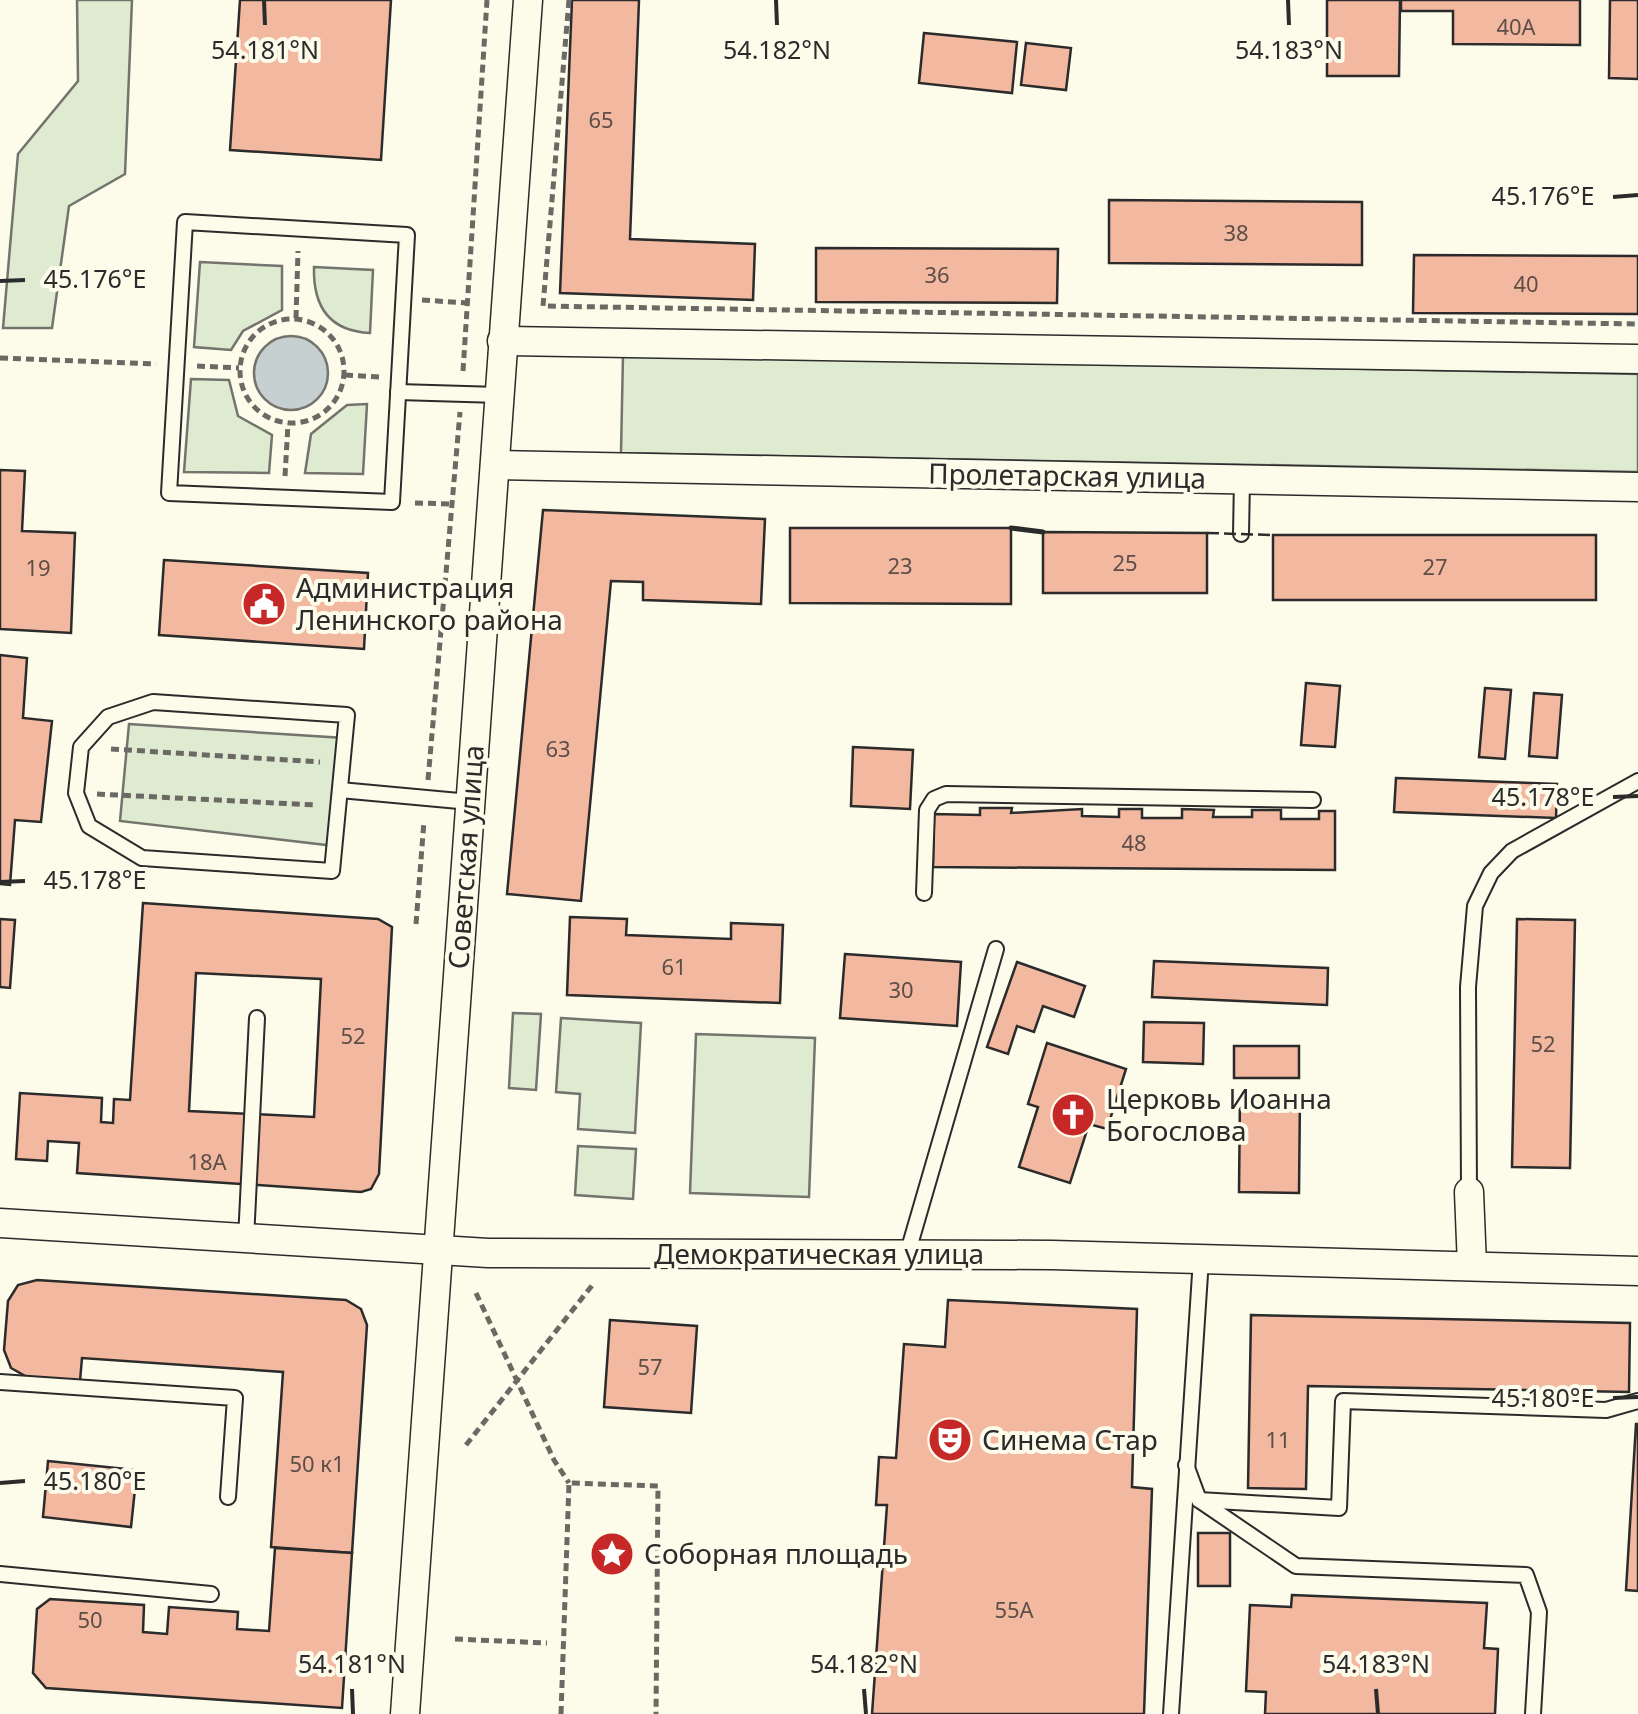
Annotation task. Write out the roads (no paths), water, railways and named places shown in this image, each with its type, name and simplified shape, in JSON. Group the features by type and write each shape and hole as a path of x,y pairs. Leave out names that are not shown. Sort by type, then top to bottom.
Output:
{"street":[{"name":"Советская улица","path":"405,1714 528,0"},
{"path":"502,341 1638,359"},
{"name":"Пролетарская улица","path":"496,465 1638,487"},
{"path":"1469,1192 1472,1266"},
{"name":"Демократическая улица","path":"3,1227 437,1251 1201,1259 1638,1271"}],"lane":[{"path":"185,222 407,235 399,385 392,502 169,493 185,222"},
{"path":"399,385 500,395"},
{"path":"1241,534 1242,480"},
{"path":"153,702 347,715 339,798 332,871 142,858 89,826 76,794 80,747 108,717 153,702"},
{"path":"1469,1192 1468,987 1475,906 1491,873 1512,851 1638,781"},
{"path":"924,893 927,810 934,799 946,794 1313,800"},
{"path":"339,798 470,802"},
{"path":"907,1255 996,949"},
{"path":"246,1239 256,1018"},
{"path":"1170,1714 1201,1259"},
{"path":"0,1382 235,1398 228,1497"},
{"path":"1198,1500 1339,1508 1343,1401 1606,1410 1638,1401"},
{"path":"1186,1466 1198,1500 1296,1566 1526,1575 1539,1612 1534,1714"},
{"path":"0,1574 212,1594"}],"place":[{"name":"Администрация Ленинского района","path":"264,604"},
{"name":"Церковь Иоанна Богослова","path":"1073,1115"},
{"name":"Синема Стар","path":"950,1440"},
{"name":"Соборная площадь","path":"612,1554"}]}
